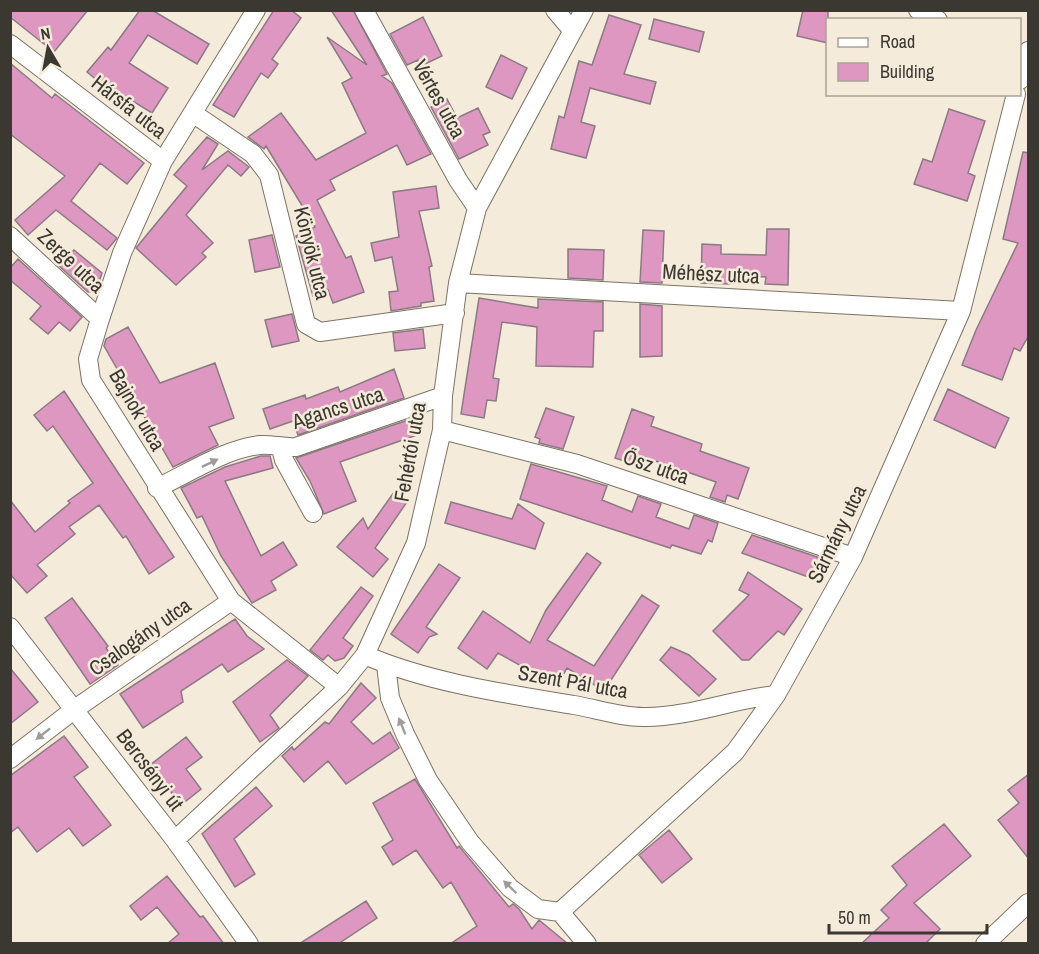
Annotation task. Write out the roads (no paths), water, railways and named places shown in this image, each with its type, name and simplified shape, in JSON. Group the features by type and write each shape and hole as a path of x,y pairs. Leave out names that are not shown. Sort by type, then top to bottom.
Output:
{"street":[{"name":"Bajnok utca","path":"256,10 163,161 122,253 88,359 91,380 157,488 231,601 339,687"},
{"name":"Vértes utca","path":"364,10 458,180 477,208"},
{"path":"555,10 572,30"},
{"name":"Fehértói utca","path":"174,840 339,687 365,656 416,543 442,430 443,396 458,283 477,208 584,10"},
{"path":"918,10 934,18"},
{"name":"Hársfa utca","path":"10,44 163,161"},
{"path":"1021,74 1024,54"},
{"name":"Sármány utca","path":"560,912 735,752 776,695 853,557 961,310 1015,96"},
{"name":"Könyök utca","path":"194,114 253,154 269,175 306,324 320,332 455,313"},
{"name":"Zerge utca","path":"10,236 100,319"},
{"name":"Méhész utca","path":"458,283 961,310"},
{"name":"Agancs utca","path":"157,488 236,451 261,445 281,448 296,447 443,396"},
{"name":"Ősz utca","path":"442,430 577,464 853,557"},
{"name":"Agancs utca","path":"281,448 284,460 313,513"},
{"name":"Csalogány utca","path":"10,759 75,709 231,601"},
{"name":"Bercsényi út","path":"10,627 174,840 249,944"},
{"name":"Szent Pál utca","path":"365,656 387,665 506,694 644,718 677,715 745,698 776,695"},
{"path":"387,665 390,698 405,734 428,780 470,842 510,888 538,909 560,912 587,944"},
{"path":"985,944 1029,903"}]}
